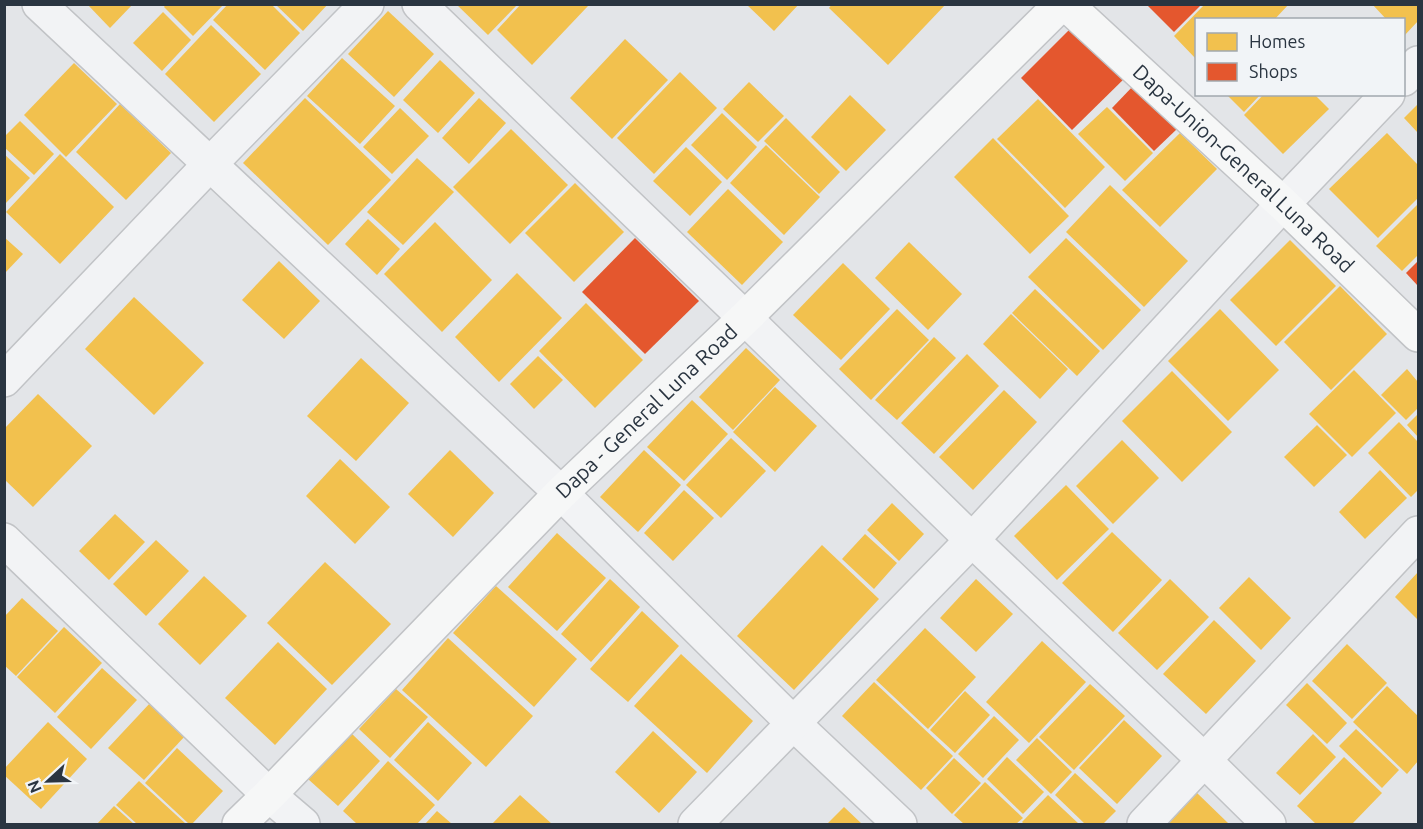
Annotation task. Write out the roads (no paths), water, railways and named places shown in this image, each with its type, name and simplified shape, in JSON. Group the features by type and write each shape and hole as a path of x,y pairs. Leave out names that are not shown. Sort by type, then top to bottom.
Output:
{"main road":[{"name":"Dapa - General Luna Road","path":"239,825 561,493 745,318 1061,4"},
{"name":"Dapa-Union-General Luna Road","path":"1066,4 1283,204 1419,335"}],"street":[{"path":"39,4 561,493 793,723 900,825"},
{"path":"4,380 210,164 367,4"},
{"path":"419,4 1269,825"},
{"path":"1405,78 1419,63"},
{"path":"695,825 972,540 1386,96"},
{"path":"1144,825 1419,533"},
{"path":"4,540 303,825"}]}
